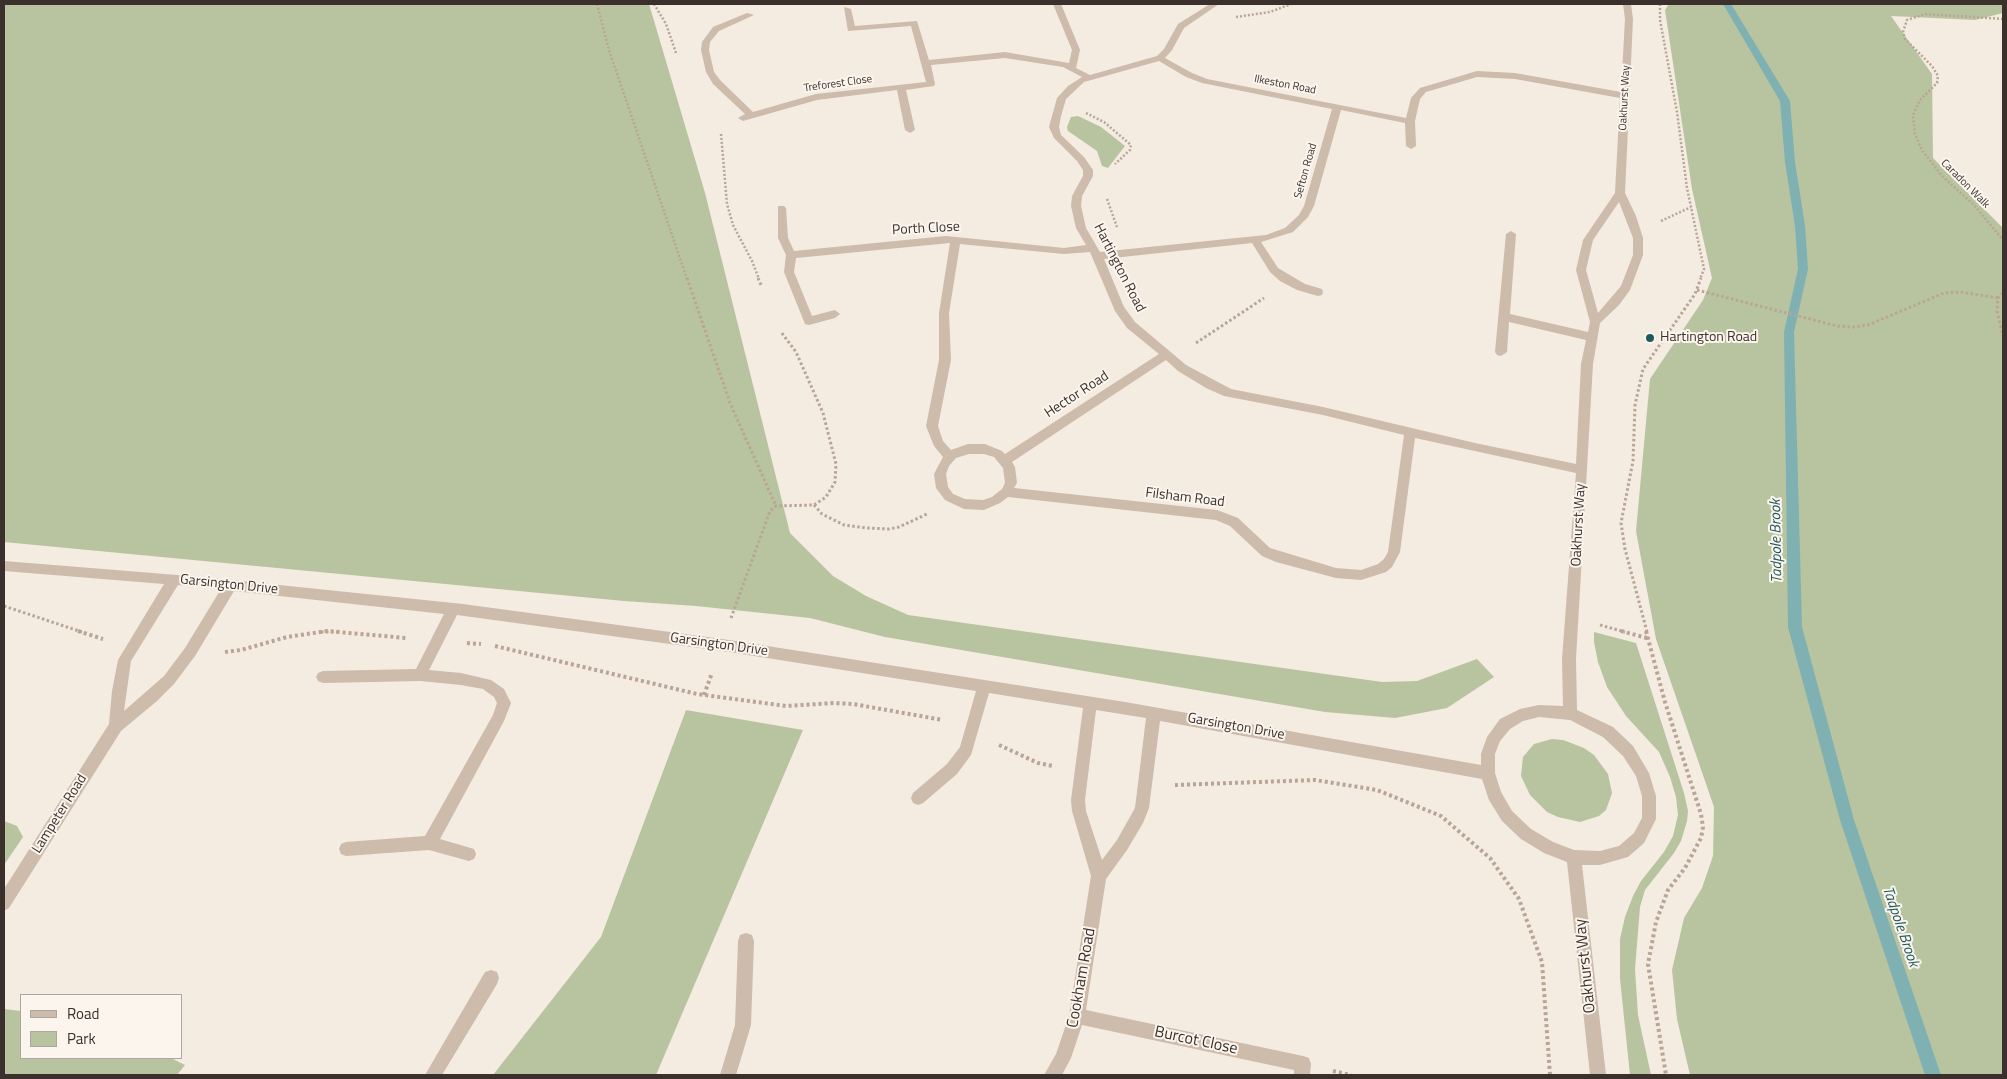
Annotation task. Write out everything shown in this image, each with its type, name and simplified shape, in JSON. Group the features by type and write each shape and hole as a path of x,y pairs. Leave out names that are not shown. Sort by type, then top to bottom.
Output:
{"street":[{"path":"1057,4 1076,50 1072,68"},
{"path":"1160,58 1168,50 1176,32 1181,26 1215,4"},
{"name":"Oakhurst Way","path":"1595,322 1626,288 1638,255 1638,238 1631,216 1620,193 1629,18 1627,4"},
{"name":"Treforest Close","path":"750,15 716,29 706,42 705,50 710,72 716,82 747,117 816,97 931,84 914,23 851,29 847,9"},
{"path":"926,63 1005,55 1072,68 1088,77"},
{"name":"Hartington Road","path":"1160,58 1088,77 1071,88 1062,98 1054,127 1057,136 1081,159 1088,170 1088,176 1078,196 1076,206 1081,228 1095,252 1114,297 1125,317 1144,338 1196,377 1228,393 1323,410 1410,432 1582,470"},
{"name":"Ilkeston Road","path":"1160,58 1197,79 1410,121"},
{"path":"1411,146 1410,121 1416,98 1423,90 1477,74 1532,78 1626,96"},
{"path":"901,87 910,130"},
{"name":"Sefton Road","path":"1095,252 1255,240 1282,234 1295,226 1304,217 1309,206 1337,107"},
{"name":"Oakhurst Way","path":"1570,714 1569,659 1582,470 1583,424 1595,322 1581,270 1588,240 1620,193"},
{"path":"781,208 784,240 791,255 790,277 809,321 835,314"},
{"path":"1501,352 1511,234"},
{"name":"Porth Close","path":"791,255 934,239 956,239 1064,251 1095,252"},
{"path":"950,457 938,443 932,426 945,360 944,314 956,239"},
{"path":"1255,240 1274,270 1289,282 1318,292"},
{"path":"1504,317 1592,337"},
{"name":"Hector Road","path":"1005,460 1168,357"},
{"name":"Filsham Road","path":"1006,492 1217,515 1234,522 1262,549 1275,556 1336,573 1361,575 1382,568 1388,563 1394,552 1410,432"},
{"path":"978,449 998,454 1005,460 1012,477 1006,492 993,501 977,505 964,504 948,496 942,488 940,474 944,464 950,457 965,450 978,449"},
{"name":"Garsington Drive","path":"4,566 232,585 453,609 722,645 1154,713 1488,773"},
{"name":"Lampeter Road","path":"116,726 119,691 125,660 174,580"},
{"name":"Lampeter Road","path":"4,902 116,726 152,697 169,680 190,652 232,585"},
{"path":"420,675 453,609"},
{"path":"323,677 420,675 461,679 486,684 498,693 504,702 498,717 429,843"},
{"path":"918,798 952,769 966,750 984,686"},
{"name":"Cookham Road","path":"1052,1075 1063,1058 1077,1016 1099,876 1079,811 1078,800 1090,703"},
{"path":"1539,711 1570,714 1608,732 1628,751 1642,773 1649,796 1649,819 1639,838 1623,852 1600,858 1574,857 1549,848 1526,834 1507,816 1494,795 1488,773 1488,754 1491,745 1494,737 1505,724 1520,715 1539,711"},
{"name":"Cookham Road","path":"1099,876 1122,845 1138,818 1146,782 1154,713"},
{"path":"346,849 429,843 468,854"},
{"name":"Oakhurst Way","path":"1574,857 1598,1075"},
{"path":"728,1075 743,1025 746,941"},
{"path":"433,1075 491,978"},
{"name":"Burcot Close","path":"1077,1016 1303,1064 1302,1075"}],"path":[{"path":"597,4 609,50 730,403 776,506"},
{"path":"654,4 666,24 678,56"},
{"path":"1202,11 1216,18 1249,16 1270,12 1290,4"},
{"path":"1660,4 1660,20 1677,112 1688,188 1704,262 1703,276 1697,290 1642,369 1638,385 1633,461 1621,522 1625,549 1665,702 1701,814 1703,827 1701,838 1685,868 1668,890 1656,922 1648,964 1666,1075"},
{"name":"Caradon Walk","path":"2003,20 1920,15 1907,20 1903,32 1905,39 1932,66 1938,76 1937,83 1920,100 1913,115 1915,134 1922,150 1942,176 1974,205 2003,240"},
{"path":"720,128 727,204 732,225 752,261 763,288"},
{"path":"1168,357 1289,282"},
{"path":"1697,290 1838,326 1868,325 1944,293 1960,292 1998,298"},
{"path":"2003,293 1998,298 1998,311 2003,336"},
{"path":"722,645 770,511 776,506 814,505 826,497 835,482 836,464 825,420 809,378 778,324"},
{"path":"814,505 822,514 844,524 889,529 909,523 926,514 948,496"},
{"path":"1573,618 1648,638"},
{"path":"704,695 786,706 853,704 953,722 1038,763 1081,771"},
{"path":"1146,782 1187,785 1315,780 1377,790 1441,816 1490,858 1519,899 1542,962 1550,1075"}],"green space":[{"path":"4,4 649,4 705,193 790,533 833,576 866,596 908,615 1382,682 1417,681 1477,659 1494,677 1447,708 1395,718 1325,712 885,637 810,618 4,542"},
{"path":"1669,4 2003,4 2003,13 1975,20 1891,16 1932,74 1933,158 2003,228 2003,1075 1690,1075 1677,1019 1672,970 1684,918 1702,888 1713,856 1714,807 1656,639 1636,531 1650,379 1703,300 1712,278 1692,189 1665,10"},
{"path":"1078,116 1101,127 1125,146 1108,168 1102,166 1097,151 1068,131 1067,127 1071,117"},
{"path":"1594,632 1636,643 1684,793 1688,811 1681,841 1645,890 1640,907 1635,969 1638,1015 1651,1075 1630,1075 1620,979 1620,939 1625,917 1633,896 1641,881 1664,852 1673,836 1678,815 1676,797 1659,752 1626,716 1607,687 1598,662"},
{"path":"686,710 803,730 656,1075 493,1075 601,937"},
{"path":"1552,739 1563,740 1584,748 1594,755 1608,774 1612,793 1606,810 1599,816 1580,822 1558,817 1547,812 1530,795 1521,776 1523,757 1534,744"},
{"path":"4,821 17,826 23,837 4,865"},
{"path":"4,1009 20,1011 20,1059 173,1059 185,1065 177,1075 4,1075"}],"waterway":[{"name":"Tadpole Brook","path":"1727,4 1785,101 1790,162 1800,226 1803,269 1789,332 1795,627 1847,820 1933,1075"}],"place":[{"name":"Hartington Road","path":"1650,338"}]}
